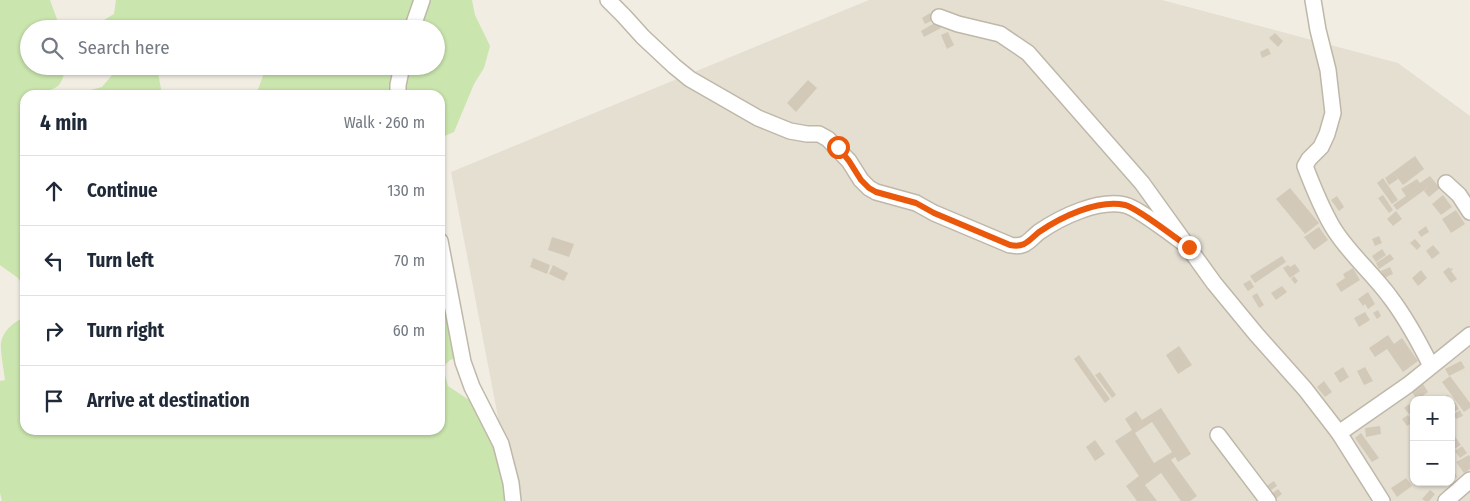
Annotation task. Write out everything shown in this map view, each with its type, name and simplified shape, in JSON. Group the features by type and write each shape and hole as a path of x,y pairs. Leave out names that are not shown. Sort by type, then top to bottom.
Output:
{"street":[{"path":"415,20 422,0"},
{"path":"608,0 643,37 690,79 758,118 790,131 819,134 828,138 849,161 861,180 876,192 916,203 934,213 1010,245 1018,246 1026,244 1038,233 1065,217 1103,203 1126,205 1189,247"},
{"path":"1313,0 1328,70 1333,113 1327,134 1321,146 1309,158 1305,166 1316,195 1332,227 1390,296 1421,345 1431,366"},
{"path":"940,17 958,24 1000,34 1028,53 1142,182 1214,283 1305,389 1339,433 1382,501"},
{"path":"398,90 400,75"},
{"path":"1446,183 1459,195 1470,212"},
{"path":"445,267 463,362 472,387 501,444 511,483 513,501"},
{"path":"1339,433 1408,385 1470,335"},
{"path":"1218,435 1268,501"},
{"path":"1446,501 1470,480"}],"shaded area":[{"path":"869,0 1162,0 1398,63 1470,116 1470,501 514,501 451,172"}],"green space":[{"path":"0,0 50,0 57,20 20,20 20,75 63,75 63,77 60,84 53,89 20,90 20,281 0,265"},
{"path":"116,0 472,0 475,15 490,46 484,68 474,84 454,132 445,136 445,90 258,90 263,75 445,75 445,20 104,20 114,14"},
{"path":"112,75 159,75 161,90 91,90 102,87"},
{"path":"445,237 468,355 450,360 445,365"},
{"path":"20,320 20,435 445,435 445,375 448,386 493,412 513,464 519,501 2,501 0,493 0,381 5,380 1,343 4,334"}],"building":[{"path":"930,13 933,20 925,24 922,18"},
{"path":"938,21 941,28 924,37 921,31"},
{"path":"948,32 954,45 947,49 941,35"},
{"path":"1275,33 1283,41 1278,47 1269,38"},
{"path":"1268,48 1271,54 1262,58 1260,52"},
{"path":"808,80 817,88 796,112 787,103"},
{"path":"1415,156 1424,169 1403,185 1394,173 1398,179 1389,185 1385,178"},
{"path":"1430,176 1440,188 1429,197 1424,191 1430,186 1397,210 1393,205 1406,196 1401,189 1417,179 1420,183"},
{"path":"1383,178 1398,200 1392,204 1377,183"},
{"path":"1290,188 1319,223 1305,234 1276,199"},
{"path":"1383,195 1393,210 1389,213 1378,198"},
{"path":"1443,195 1452,207 1441,215 1432,204"},
{"path":"1337,196 1344,207 1339,211 1331,200"},
{"path":"1456,210 1465,224 1451,233 1442,219"},
{"path":"1396,211 1402,219 1393,226 1387,219"},
{"path":"1426,226 1429,232 1421,237 1418,232"},
{"path":"1319,227 1328,240 1314,250 1304,237"},
{"path":"1379,236 1382,243 1375,246 1372,239"},
{"path":"552,237 574,244 569,257 548,250"},
{"path":"1415,239 1421,246 1417,250 1410,243"},
{"path":"1433,245 1440,253 1432,259 1426,251"},
{"path":"1382,249 1386,255 1376,262 1372,256"},
{"path":"1390,254 1394,259 1379,269 1376,263"},
{"path":"1282,256 1286,262 1255,283 1250,276"},
{"path":"533,258 550,265 547,274 530,267"},
{"path":"1295,264 1300,271 1290,278 1283,268"},
{"path":"553,265 568,273 564,281 549,274"},
{"path":"1390,267 1393,274 1384,278 1381,271"},
{"path":"1449,267 1453,269 1451,271 1457,279 1451,283 1443,272"},
{"path":"1353,268 1360,280 1341,292 1336,284 1345,278 1343,274"},
{"path":"1421,270 1427,278 1418,286 1412,278"},
{"path":"1294,276 1298,281 1295,284 1291,279"},
{"path":"1250,280 1254,287 1248,291 1243,284"},
{"path":"1282,286 1287,292 1276,300 1271,293"},
{"path":"1368,292 1375,304 1368,309 1358,299"},
{"path":"1257,293 1264,305 1259,308 1252,296"},
{"path":"1378,310 1381,316 1377,319 1373,313"},
{"path":"1365,312 1370,320 1359,327 1354,318"},
{"path":"1388,335 1394,344 1402,338 1418,361 1403,372 1387,349 1375,357 1369,348"},
{"path":"1179,346 1192,365 1178,374 1166,355"},
{"path":"1079,355 1110,399 1105,403 1074,359"},
{"path":"1461,361 1465,368 1449,376 1445,369"},
{"path":"1343,367 1349,377 1340,383 1334,373"},
{"path":"1365,367 1373,381 1364,385 1357,371"},
{"path":"1100,372 1116,395 1112,398 1095,375"},
{"path":"1450,376 1470,403 1470,408 1464,412 1455,400 1455,396 1452,396 1442,382"},
{"path":"1324,381 1332,392 1325,397 1317,387"},
{"path":"1423,384 1428,392 1422,396 1414,396 1412,392"},
{"path":"1455,402 1459,409 1455,411"},
{"path":"1409,404 1410,413 1409,414 1404,408"},
{"path":"1161,408 1191,454 1178,462 1175,457 1171,460 1197,496 1190,501 1181,501 1161,473 1145,485 1157,501 1137,501 1126,486 1139,476 1115,441 1132,430 1125,419 1136,411 1142,420","holes":["1152,422 1172,452 1154,463 1135,433"]},
{"path":"1460,410 1463,416 1456,419 1455,413"},
{"path":"1408,415 1410,424 1407,426 1402,419"},
{"path":"1380,426 1381,434 1366,437 1365,428"},
{"path":"1361,433 1379,458 1372,462 1355,438"},
{"path":"1455,437 1461,445 1455,449"},
{"path":"1095,440 1105,454 1095,461 1086,447"},
{"path":"1462,446 1467,453 1460,458 1455,451"},
{"path":"1469,455 1470,469 1464,473 1456,462"},
{"path":"1406,478 1410,486 1412,486 1397,497 1391,488"},
{"path":"1274,481 1277,486 1268,492 1265,487"},
{"path":"1278,489 1282,494 1273,501 1269,496"},
{"path":"1430,490 1435,494 1429,501 1425,501 1422,499"}],"route":[{"path":"838,147 861,180 876,192 916,203 934,213 1010,245 1026,244 1038,233 1065,217 1103,203 1126,205 1189,247"}]}
